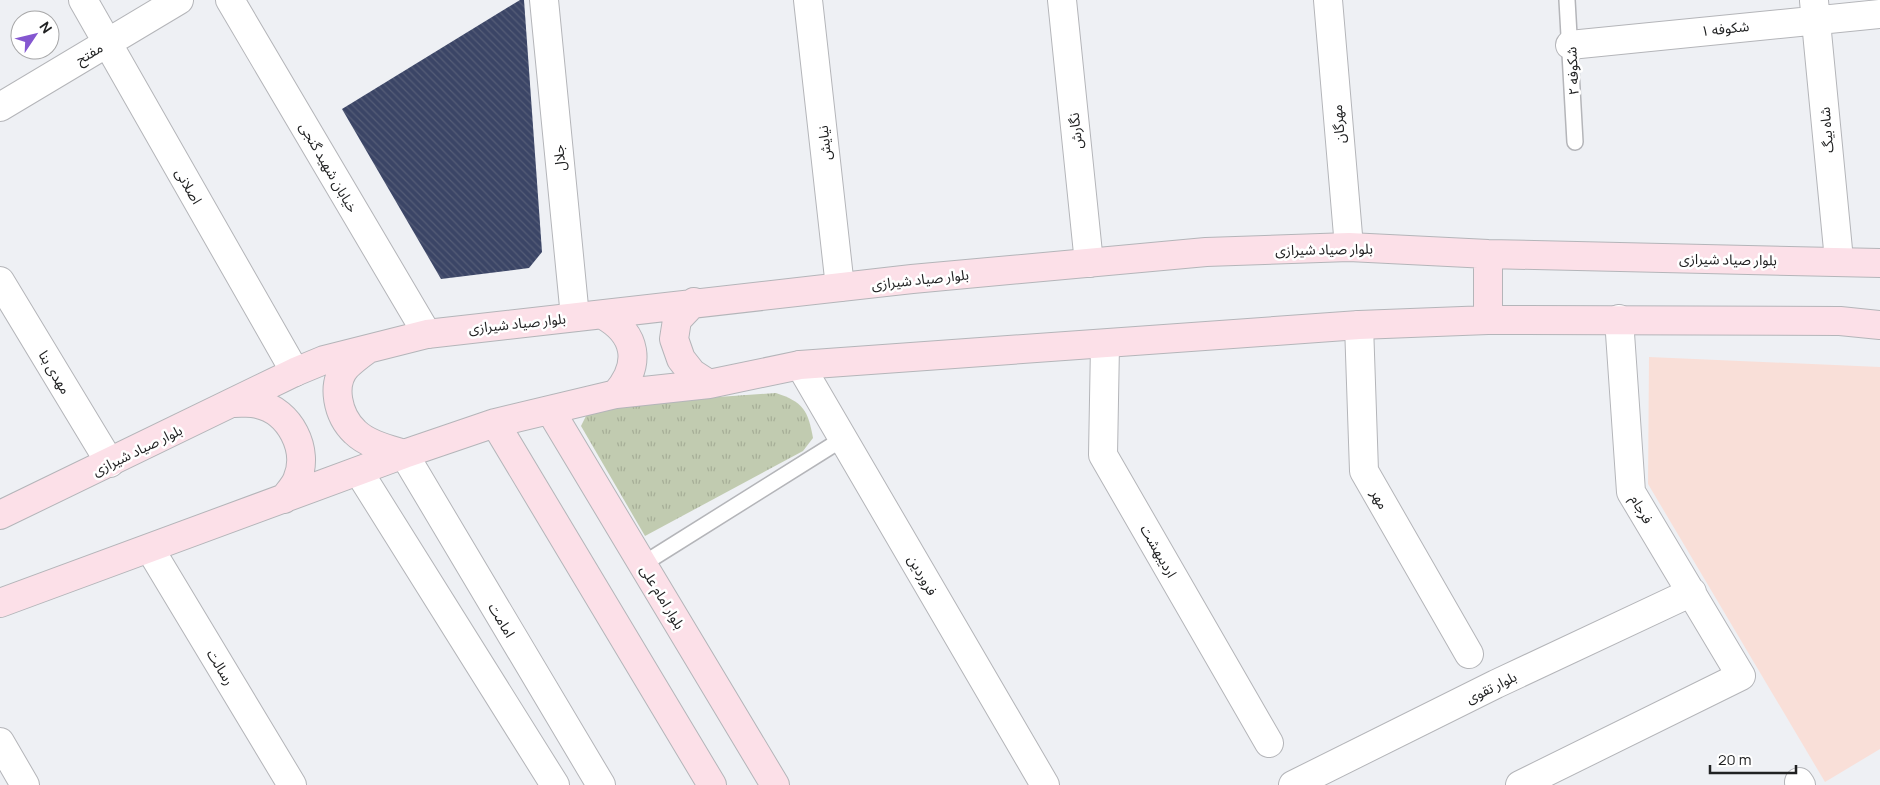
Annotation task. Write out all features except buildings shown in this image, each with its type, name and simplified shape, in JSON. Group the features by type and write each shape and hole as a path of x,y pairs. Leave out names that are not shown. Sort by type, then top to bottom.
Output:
{"street":[{"name":"اصلانی","path":"83,0 295,372"},
{"name":"مفتح","path":"0,107 179,0"},
{"name":"خیابان شهید گنجی","path":"230,0 427,334"},
{"name":"جلال","path":"544,0 575,317"},
{"name":"نیایش","path":"808,0 840,287"},
{"name":"نگارش","path":"1062,0 1089,263"},
{"name":"مهرگان","path":"1328,0 1349,247"},
{"name":"شکوفه ۱","path":"1570,45 1815,9 1880,14"},
{"name":"شاه بیگ","path":"1815,9 1839,260"},
{"name":"بلوار صیاد شیرازی","path":"0,515 295,372 369,348 427,334 694,302 1206,252 1349,247 1488,254 1839,260 1880,263"},
{"path":"1488,254 1488,320"},
{"name":"مهدی بنا","path":"0,281 110,463"},
{"path":"694,302 677,320 674,339 681,359 692,373 709,384"},
{"path":"603,314 617,322 628,335 633,350 633,367 627,381 616,394"},
{"name":"فرجام","path":"1520,785 1741,676 1631,492 1619,319"},
{"path":"0,603 360,472 404,454 495,423 616,394 709,384 800,366 1359,325 1488,320 1840,321 1880,325"},
{"name":"مهر","path":"1359,325 1364,471 1469,654"},
{"name":"اردیبهشت","path":"1105,345 1103,455 1270,743"},
{"path":"369,348 346,367 337,388 340,412 355,432 377,444 404,454"},
{"name":"فروردین","path":"800,366 844,438 1044,785"},
{"path":"235,402 259,404 281,414 295,433 301,456 297,479 284,499"},
{"name":"بلوار امام علی","path":"550,410 775,785"},
{"path":"495,423 712,785"},
{"name":"امامت","path":"404,454 601,785"},
{"path":"360,472 556,785"},
{"name":"رسالت","path":"150,549 292,785"},
{"name":"بلوار تقوی","path":"1292,785 1496,684 1692,592"},
{"path":"0,742 26,785"}],"lane":[{"name":"شکوفه ۲","path":"1567,0 1575,142"},
{"path":"643,564 844,438"}],"shaded area":[{"path":"1649,357 1880,367 1880,749 1825,782 1648,484"}],"green space":[{"path":"776,393 785,396 803,408 809,420 813,438 803,451 645,536 581,426 591,406"}]}
